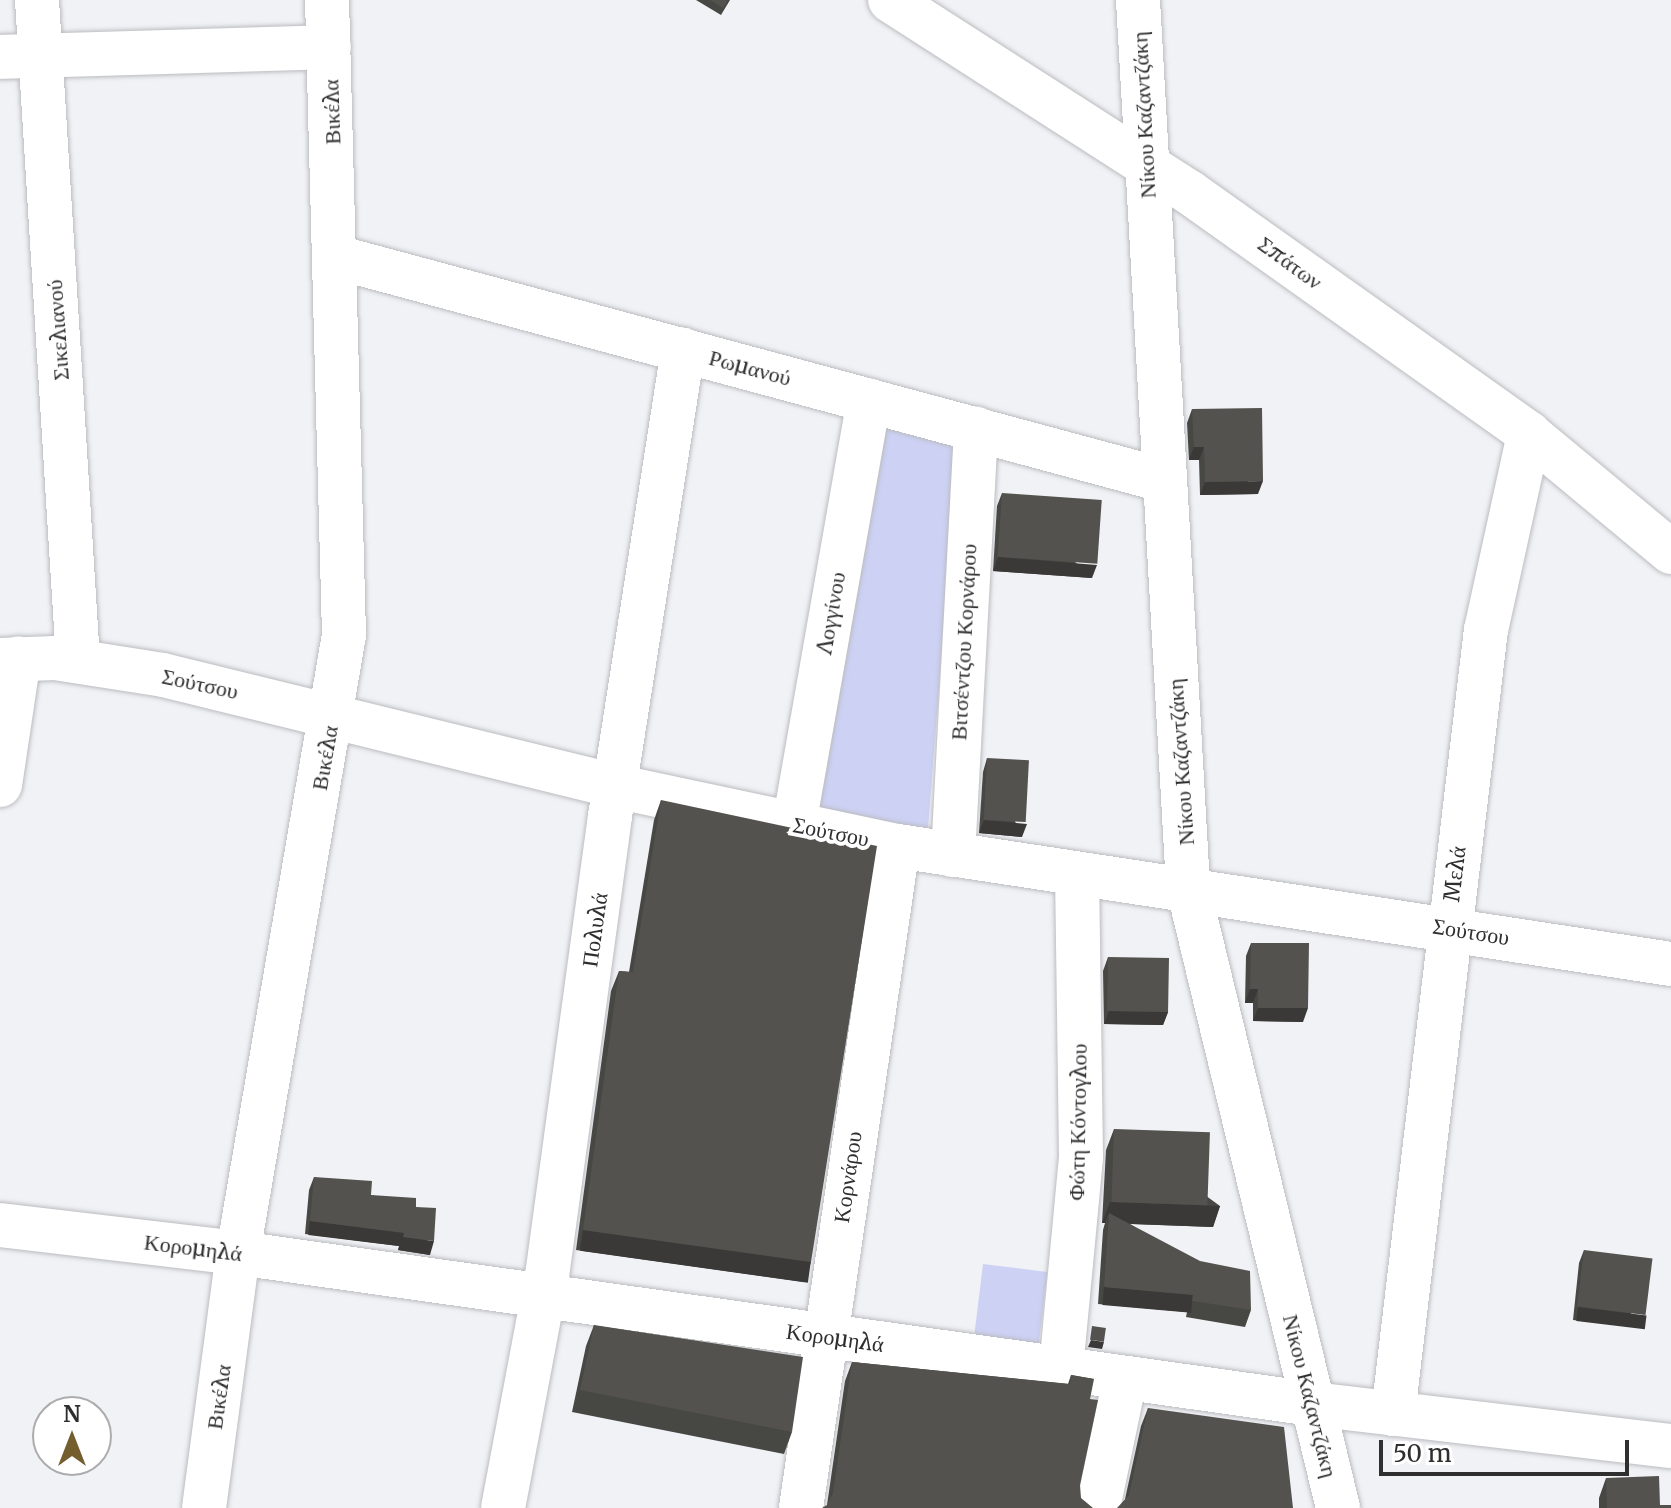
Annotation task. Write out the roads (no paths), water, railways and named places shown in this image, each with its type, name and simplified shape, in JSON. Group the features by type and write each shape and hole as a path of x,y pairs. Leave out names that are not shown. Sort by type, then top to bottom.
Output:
{"street":[{"name":"Σικελιανού","path":"37,0 20,56 78,660"},
{"name":"Βικέλα","path":"204,1508 238,1253 333,715 345,619 327,0"},
{"name":"Σπάτων","path":"890,0 1146,161 1529,434 1671,552"},
{"name":"Νίκου Καζαντζάκη","path":"1138,0 1188,887 1338,1508"},
{"path":"20,56 329,47"},
{"name":"Ρωμανού","path":"336,257 1163,480"},
{"name":"Πολυλά","path":"503,1508 544,1297 615,786 683,350"},
{"name":"Λογγίνου","path":"794,825 869,401"},
{"name":"Βιτσέντζου Κορνάρου","path":"953,855 976,429"},
{"name":"Μελά","path":"1393,1414 1448,929 1486,630 1529,434"},
{"path":"0,785 10,659"},
{"name":"Σούτσου","path":"10,659 78,660 333,715 615,786 898,846 1077,875 1188,887 1671,964"},
{"name":"Κορνάρου","path":"801,1508 898,846"},
{"name":"Φώτη Κόντογλου","path":"1061,1369 1081,1157 1077,875"},
{"name":"Κορομηλά","path":"0,1225 238,1253 1312,1404 1671,1446"},
{"path":"1098,1508 1125,1379"}]}
